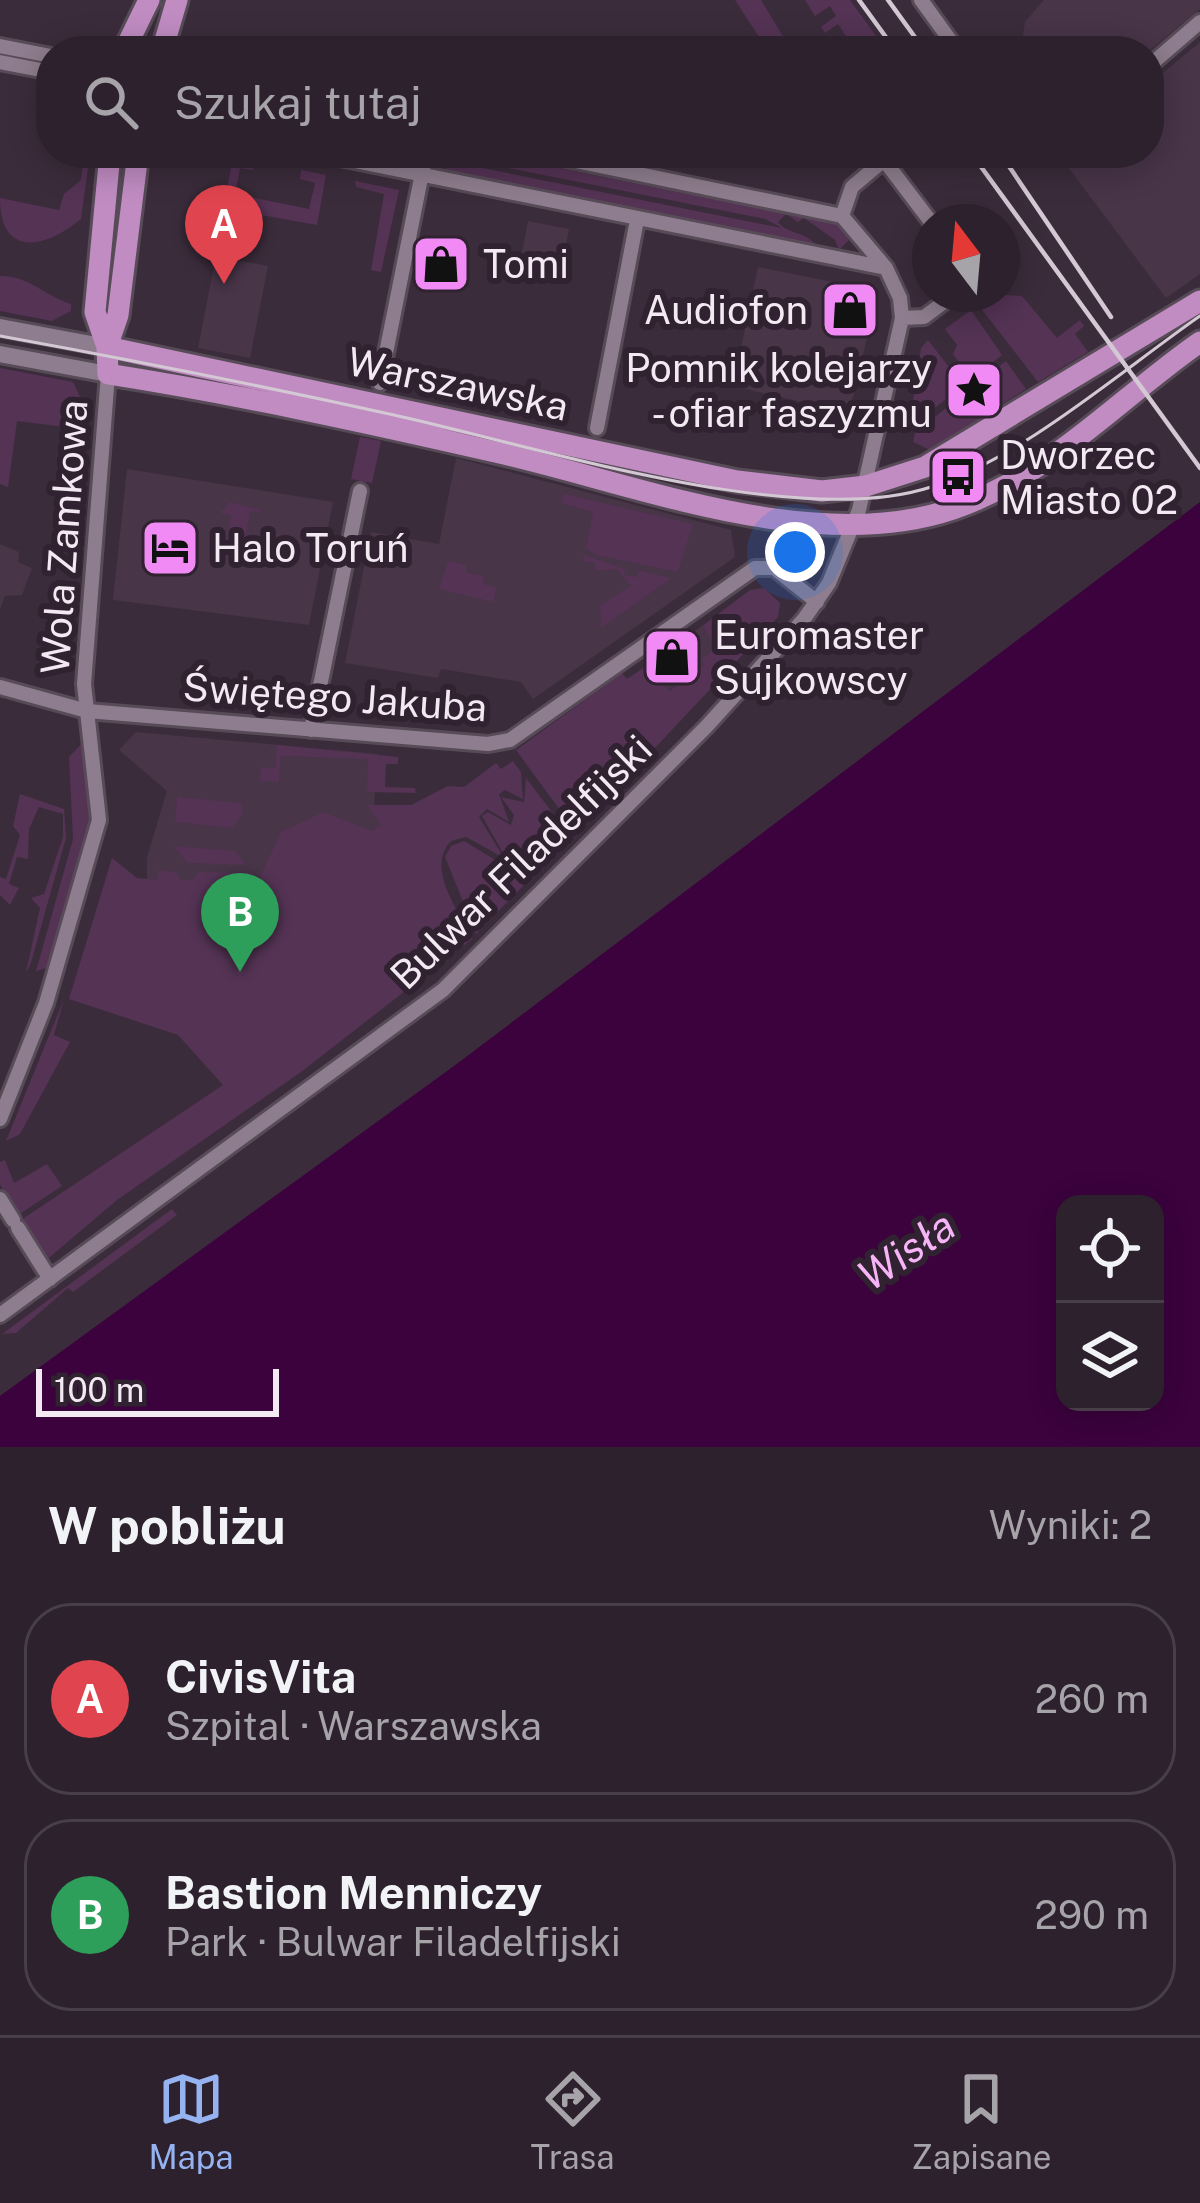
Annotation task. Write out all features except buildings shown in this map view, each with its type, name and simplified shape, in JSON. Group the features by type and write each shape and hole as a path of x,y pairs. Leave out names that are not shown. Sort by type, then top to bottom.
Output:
{"main road":[{"path":"129,36 149,0"},
{"path":"164,36 177,0"},
{"path":"108,374 107,346 95,312 109,168"},
{"path":"107,346 118,315 136,168"},
{"name":"Warszawska","path":"107,346 737,482 809,491 866,486 940,460 1200,301"},
{"name":"Warszawska","path":"108,374 490,451 686,500 791,520 854,525 941,512 1004,487 1086,432 1200,342"}],"street":[{"path":"921,0 947,36"},
{"path":"1164,53 1200,22"},
{"path":"0,46 36,53"},
{"path":"0,62 36,69"},
{"path":"391,168 886,268"},
{"path":"380,383 423,168"},
{"path":"609,168 842,216 886,268 902,318 925,317 932,312"},
{"path":"842,216 852,187 875,168"},
{"path":"890,168 917,204"},
{"path":"597,428 637,220"},
{"path":"73,341 95,312"},
{"name":"Bulwar Filadelfijski","path":"0,1315 443,990 706,728 817,602 854,525 902,318"},
{"path":"0,327 107,346"},
{"path":"0,354 108,374"},
{"name":"Wola Zamkowa","path":"0,1119 46,1003 95,844 99,796 85,657 101,512 108,374"},
{"path":"311,730 359,491"},
{"name":"Świętego Jakuba","path":"0,687 87,711 504,742 755,568 774,568 817,602"},
{"path":"0,1199 50,1279"}],"shaded area":[{"path":"735,0 761,0 783,36 758,36"},
{"path":"805,0 850,0 876,36 846,36 838,24 825,33 821,27 836,16 830,6 815,16"},
{"path":"1044,0 1200,0 1200,9 1164,39 1024,36 1025,22"},
{"path":"1200,42 1200,274 1166,298 1069,168 1164,168 1164,72"},
{"path":"82,168 88,168 81,219 67,229 27,242 8,231 0,198 59,210 64,194 81,180"},
{"path":"231,168 240,168 235,194 309,209 315,183 300,179 301,170 326,175 317,225 222,208"},
{"path":"445,168 482,168 782,228 765,219 508,168 559,168 837,224 849,240 839,250 835,240 804,218 798,222 786,214 778,222 816,246 449,173"},
{"path":"355,181 399,190 381,272 371,270 384,194 356,187"},
{"path":"528,221 569,229 561,271 520,262"},
{"path":"216,256 268,266 250,358 198,348"},
{"path":"758,267 858,287 873,313 849,413 733,386"},
{"path":"0,276 28,282 71,304 71,311 52,321 0,311"},
{"path":"1022,296 1057,338 1080,320 1084,326 1075,334 1088,352 1038,382 984,312 1020,312"},
{"path":"972,312 1002,355 972,379 953,354 957,345 945,329"},
{"path":"928,340 963,385 909,429 921,348"},
{"path":"1006,361 1026,389 930,450 913,442 915,433 966,392 970,397 979,390 975,385"},
{"path":"0,368 73,382 84,405 81,429 17,421 8,487 0,484"},
{"path":"360,437 381,441 372,483 351,479"},
{"path":"456,458 731,530 735,557 533,699 521,682 441,669 438,678 345,663 371,532 439,544"},
{"path":"127,469 333,502 309,625 113,600"},
{"path":"564,494 693,524 678,572 596,555 586,548 593,512 561,503"},
{"path":"230,502 263,511 250,512 242,554 224,551 231,515 220,513"},
{"path":"0,544 19,552 18,562 32,568 22,595 5,596 0,609"},
{"path":"584,555 625,569 624,575 636,577 640,571 671,578 601,628 600,605 631,586 617,569 596,571 595,563 583,561"},
{"path":"448,561 466,565 466,573 484,576 483,584 497,587 493,602 439,589"},
{"path":"764,588 780,603 778,617 576,832 516,750 622,673 627,679 649,664 669,691 704,665 701,660 716,648 702,626 750,590"},
{"path":"702,626 716,648 705,664 668,691 649,664"},
{"path":"136,732 378,754 374,806 408,809 461,799 252,893 256,943 241,945 233,881 147,880 147,857 167,791 119,750"},
{"path":"84,741 92,807 90,835 50,967 36,971 73,839 69,757"},
{"path":"277,745 398,757 398,764 386,764 385,787 415,788 416,793 367,792 368,759 281,756 279,782 260,781 261,767 275,768"},
{"path":"513,761 521,772 523,799 505,790 499,794 509,822 487,809 479,817 504,858 466,837 451,841 441,864 447,890 472,939 301,1072 117,1200 44,1262 18,1222 223,1085 178,1035 69,999 112,858 137,878 157,880 159,870 177,873 181,880 192,880 198,872 252,873 253,892 281,832 323,812 372,831 381,825 367,805 411,805 448,786 464,787 496,763 501,769"},
{"path":"526,778 571,837 476,934 445,857 451,846 464,841 497,861 507,860 482,816 488,812 511,825 514,815 501,797 524,802"},
{"path":"20,794 64,809 66,838 26,972 40,908 31,898 44,894 63,837 63,814 39,807 29,829 28,859 17,857 9,884 19,888 10,905 0,895 0,877 6,879 20,835 13,826"},
{"path":"177,797 241,803 243,814 232,828 175,822"},
{"path":"173,846 235,851 246,865 188,863"},
{"path":"64,999 54,1035 70,1042 20,1134 6,1141"},
{"path":"5,1160 14,1183 47,1164 62,1186 15,1217 0,1184 0,1162"},
{"path":"172,1209 177,1215 73,1292 68,1288 16,1333 2,1334"}],"water":[{"name":"Wisła","path":"1200,502 1200,1447 0,1447 0,1396 458,1063"}],"tram line":[{"path":"0,336 345,404 665,479 810,499 875,498 931,487 1001,455 1200,316"}],"railway":[{"path":"859,0 885,36"},
{"path":"888,0 914,36"},
{"path":"982,168 1200,468"},
{"path":"1010,168 1111,317"}],"place":[{"name":"Tomi","path":"441,264"},
{"name":"CivisVita","path":"224,284"},
{"name":"Audiofon","path":"850,310"},
{"name":"Pomnik kolejarzy - ofiar faszyzmu","path":"974,390"},
{"name":"Dworzec Miasto 02","path":"958,477"},
{"name":"Halo Toruń","path":"170,548"},
{"name":"Euromaster Sujkowscy","path":"672,657"},
{"name":"Bastion Menniczy","path":"240,972"}]}
